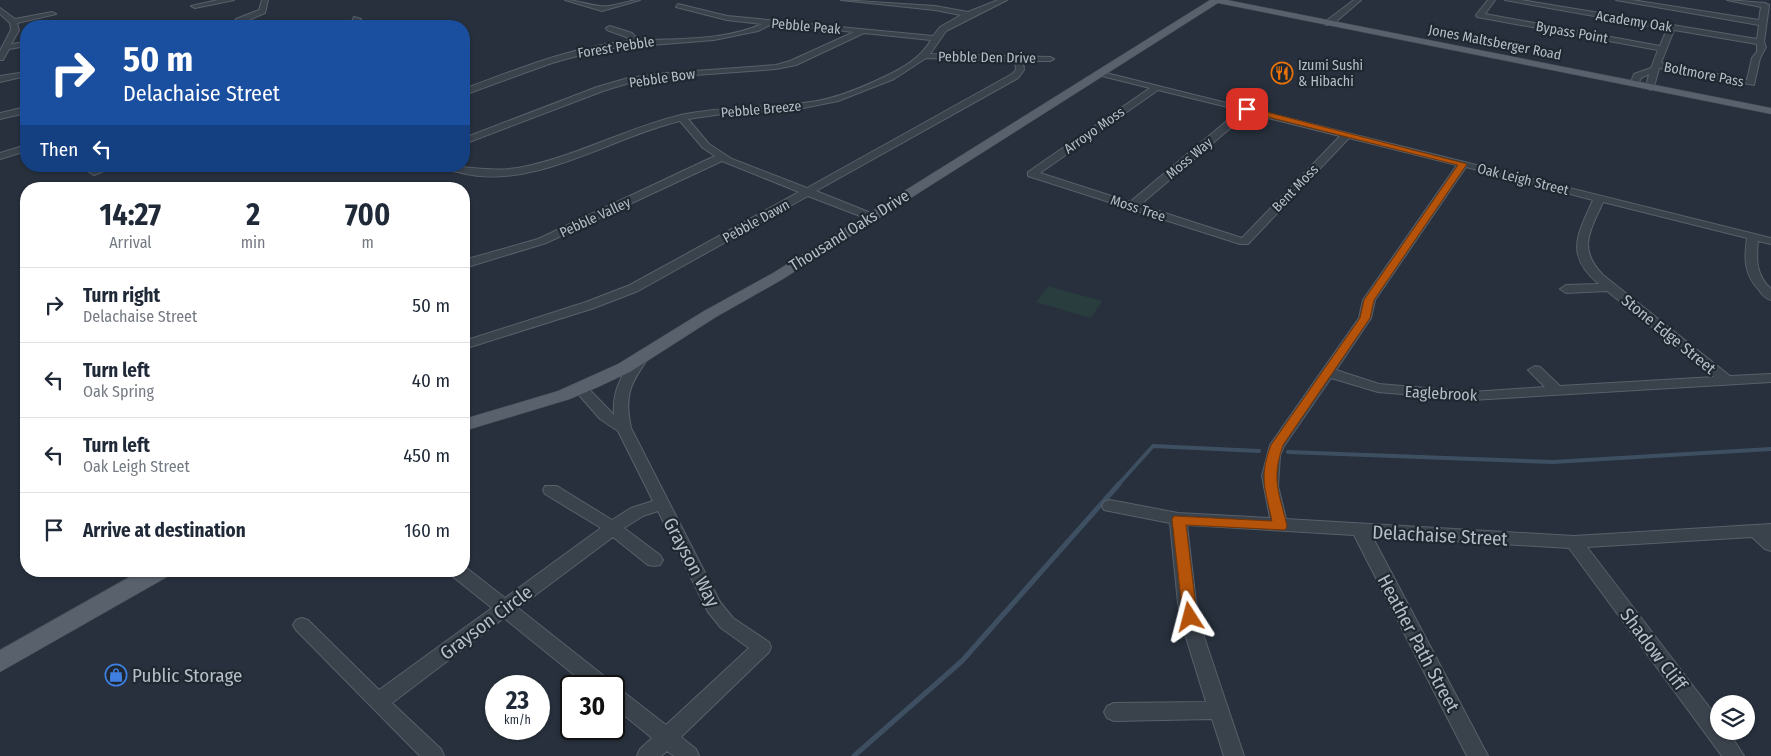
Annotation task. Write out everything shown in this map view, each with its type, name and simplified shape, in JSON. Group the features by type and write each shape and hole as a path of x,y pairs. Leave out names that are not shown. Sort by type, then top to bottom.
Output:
{"main road":[{"name":"Jones Maltsberger Road","path":"1216,0 1771,111"},
{"name":"Thousand Oaks Drive","path":"470,423 580,388 624,368 872,217 1216,0"},
{"path":"0,662 149,577"}],"street":[{"path":"195,6 231,0"},
{"path":"242,20 262,10 265,0"},
{"path":"568,0 602,9 636,0"},
{"name":"Pebble Peak","path":"695,0 678,6 721,17 935,38"},
{"path":"844,0 936,8 971,15"},
{"name":"Pebble Breeze","path":"470,171 495,172 546,166 645,128 682,118 724,111 795,106 828,101 854,93 907,67 924,56 935,38 947,26 1004,0"},
{"path":"1329,23 1358,0"},
{"name":"Bypass Point","path":"1492,0 1480,15 1663,49"},
{"name":"Academy Oak","path":"1508,0 1760,42"},
{"path":"1619,0 1762,23"},
{"path":"1730,0 1765,6 1760,42"},
{"path":"0,58 16,30 13,22 1,6"},
{"path":"23,20 52,14"},
{"path":"13,22 20,21"},
{"name":"Forest Pebble","path":"470,89 587,50 636,42 731,36 749,32 771,22"},
{"path":"610,28 629,35 636,42"},
{"path":"1650,87 1672,28"},
{"name":"Pebble Bow","path":"470,139 614,85 667,75 776,67 793,63 863,31"},
{"name":"Boltmore Pass","path":"1656,67 1751,83 1756,58 1761,52 1760,42"},
{"path":"7,47 20,45"},
{"path":"533,55 551,62"},
{"name":"Pebble Den Drive","path":"924,56 1050,59"},
{"name":"Pebble Dawn","path":"470,343 590,305 634,288 1015,76 1020,70 1018,57"},
{"path":"1634,84 1637,76 1656,67"},
{"name":"Oak Leigh Street","path":"1101,73 1771,241"},
{"path":"0,79 20,75"},
{"name":"Arroyo Moss","path":"1032,174 1156,87"},
{"name":"Moss Way","path":"1132,206 1247,109"},
{"path":"0,116 20,111"},
{"path":"682,118 706,146 722,157 872,217"},
{"name":"Bent Moss","path":"1244,242 1347,134"},
{"path":"0,156 20,150"},
{"name":"Pebble Valley","path":"470,262 542,241 722,157"},
{"path":"1280,526 1269,478 1272,454 1365,318 1369,300 1463,164"},
{"name":"Moss Tree","path":"1032,174 1244,242"},
{"name":"Stone Edge Street","path":"1599,198 1581,242 1580,251 1587,266 1610,287 1727,381"},
{"path":"1753,237 1750,263 1751,273 1771,296"},
{"name":"Stone Edge Street","path":"1566,289 1610,287"},
{"name":"Grayson Way","path":"643,356 626,378 622,390 619,405 624,428 714,607 727,623 762,647 647,756"},
{"path":"1535,370 1557,391"},
{"name":"Eaglebrook","path":"1327,372 1357,383 1395,391 1472,396 1771,378"},
{"name":"Grayson Way","path":"580,388 605,416 624,428"},
{"path":"551,490 612,528 654,560"},
{"name":"Grayson Circle","path":"378,702 612,528 637,512 662,504"},
{"name":"Delachaise Street","path":"1110,506 1178,519 1574,542 1763,531"},
{"path":"1178,519 1187,603 1193,631 1234,756"},
{"name":"Heather Path Street","path":"1360,530 1478,756"},
{"path":"1763,531 1771,545"},
{"name":"Shadow Cliff","path":"1574,542 1734,756"},
{"path":"466,577 588,675"},
{"path":"302,625 434,756"},
{"path":"625,705 689,756"},
{"path":"1114,712 1220,710"}],"green space":[{"path":"1048,286 1102,301 1091,318 1036,302"}],"waterway":[{"path":"1118,485 1153,446 1259,451"},
{"path":"1288,452 1553,462 1771,449"},
{"path":"854,756 962,661 1119,484"}],"place":[{"name":"Izumi Sushi & Hibachi","path":"1282,73"},
{"name":"Public Storage","path":"116,675"}],"route":[{"path":"1190,617 1178,519 1280,526 1270,492 1269,466 1272,454 1365,318 1369,300 1463,164 1247,109"}]}
